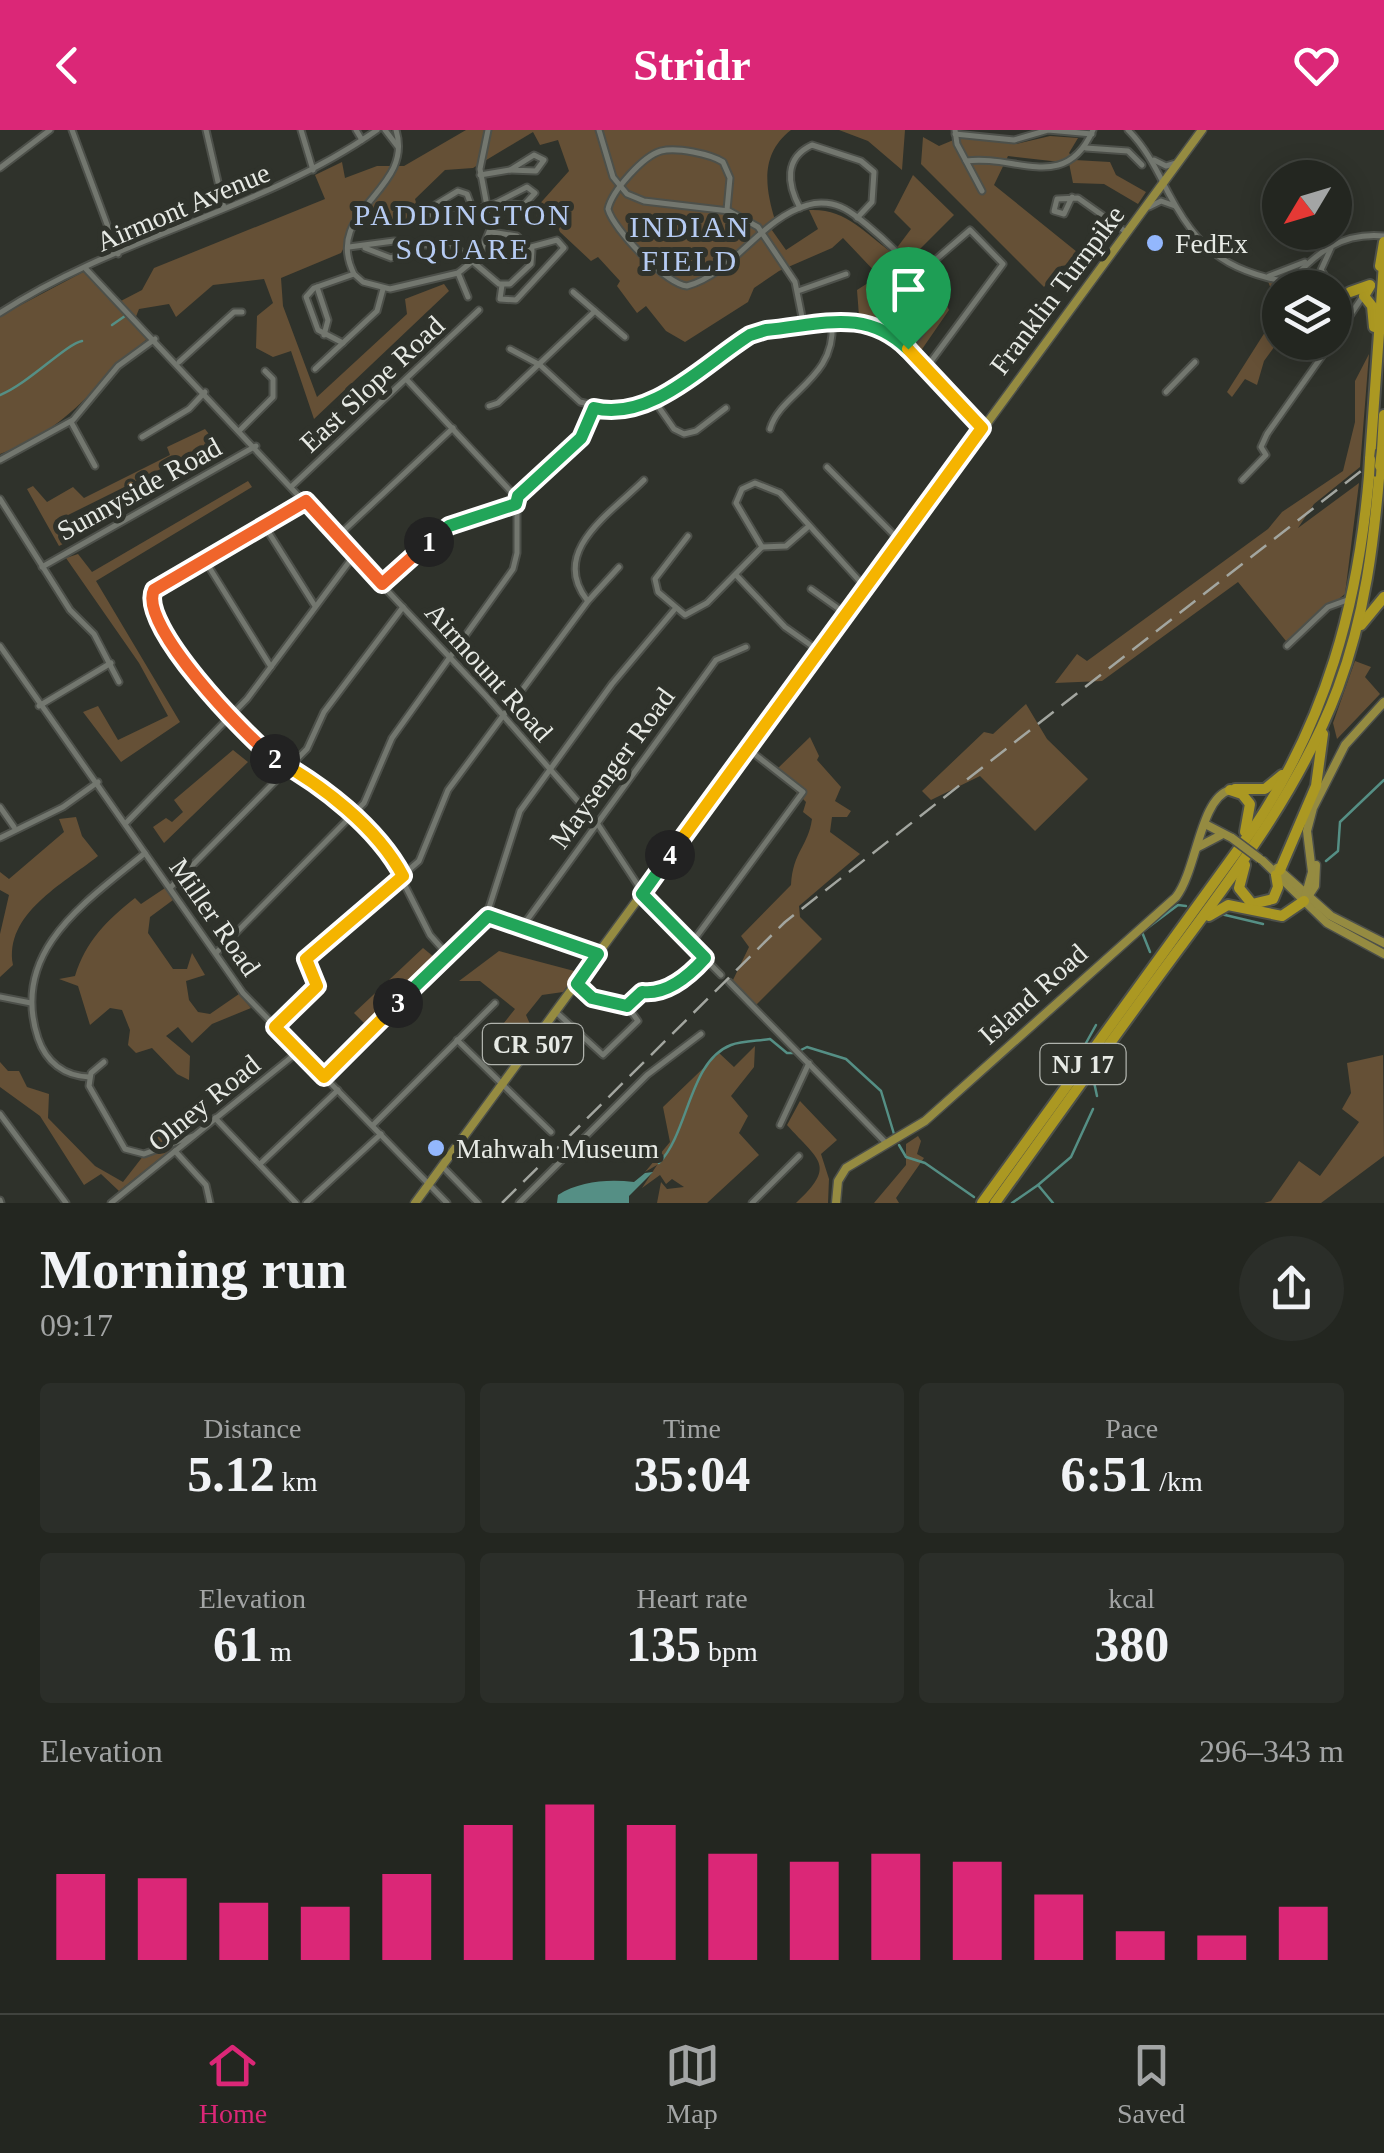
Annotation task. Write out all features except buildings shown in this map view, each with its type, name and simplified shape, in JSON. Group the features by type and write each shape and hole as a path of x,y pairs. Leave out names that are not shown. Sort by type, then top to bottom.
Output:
{"highway":[{"path":"1364,297 1382,238"},
{"name":"NJ 17","path":"982,1203 1260,836 1297,778 1326,717 1354,639 1370,562 1384,263"},
{"path":"1352,293 1364,297 1373,312 1376,378"},
{"name":"NJ 17","path":"995,1203 1188,927 1292,765 1326,690 1353,598 1369,476 1382,450 1384,415"},
{"path":"1354,639 1384,595 1374,588 1370,562"},
{"path":"1260,836 1240,875 1241,894 1252,904 1269,902 1278,892 1278,873 1317,782 1326,717"},
{"path":"1230,790 1265,789 1292,765"},
{"path":"1217,879 1251,814 1246,798 1230,790"},
{"path":"1188,927 1226,905 1282,916 1306,897"}],"main road":[{"name":"Franklin Turnpike","path":"415,1203 1202,130"},
{"path":"1306,897 1312,872 1308,822 1329,773 1352,737 1384,702"},
{"path":"1222,833 1211,804 1219,794 1230,790"},
{"name":"Island Road","path":"836,1203 838,1181 846,1168 925,1120 1173,900 1187,880 1211,804"},
{"path":"1204,827 1232,838 1334,918 1384,943"},
{"path":"1198,847 1222,833"},
{"path":"1306,897 1317,873 1309,844"},
{"path":"1294,883 1312,872"},
{"path":"1278,873 1294,883 1332,926 1384,954"}],"street":[{"path":"0,168 50,130"},
{"path":"72,130 118,254"},
{"path":"206,130 224,208"},
{"path":"300,130 313,170"},
{"path":"356,130 362,140"},
{"path":"379,130 399,151"},
{"name":"Airmont Avenue","path":"0,313 118,254 313,170 379,130"},
{"path":"354,274 348,247 352,219 393,175 399,151 396,130"},
{"path":"343,343 324,336 306,297 317,287 354,274 384,289 458,273 474,261 490,232 480,175 488,130"},
{"path":"599,130 620,188 644,201 728,210 764,234 798,291 804,326"},
{"path":"966,160 1052,166 1070,162 1085,148 1092,132 1048,130 1014,140 955,132 966,160 982,191"},
{"path":"1128,130 1150,157 1194,238 1210,254 1235,268 1262,275"},
{"path":"800,208 789,172 795,157 812,146 848,156 872,168 876,186 868,209 857,218"},
{"path":"1085,148 1128,151 1142,165"},
{"path":"728,210 730,174 723,162 712,156 658,152 610,200 610,218 677,285 696,283 800,208 832,204 857,218 930,288 933,306 928,323 908,349"},
{"path":"480,175 510,170 533,172 544,158 534,154 510,170"},
{"path":"1150,157 1166,166 1179,162"},
{"path":"474,210 467,194 458,191 429,211 438,217 474,210 488,206 527,186 535,192 522,206 496,203"},
{"path":"1072,197 1088,203 1128,234"},
{"path":"1146,209 1162,201 1175,206"},
{"path":"919,274 970,230 1003,264 926,368"},
{"path":"490,232 517,236 530,247 533,257 516,281 502,285"},
{"path":"1352,236 1382,238"},
{"path":"502,285 500,300 516,300 564,248 557,240 530,247"},
{"path":"348,247 365,248 394,241 453,245 502,285"},
{"path":"365,248 391,258 420,245"},
{"path":"1292,270 1325,250"},
{"path":"1302,270 1319,254"},
{"name":"Airmount Road","path":"86,269 450,657 597,822 642,894 722,975"},
{"path":"527,269 535,276"},
{"path":"458,273 468,297"},
{"path":"798,291 846,274"},
{"path":"317,287 327,315 324,336"},
{"path":"314,369 377,311 384,289"},
{"path":"573,292 625,337"},
{"path":"1352,314 1364,297"},
{"name":"East Slope Road","path":"292,486 480,310"},
{"path":"489,406 540,365 595,311"},
{"path":"178,363 234,312 242,312"},
{"path":"510,349 540,365 575,398 594,408 620,412 653,399 750,335 832,324 881,326 908,349 982,428"},
{"path":"770,429 773,420 796,398 830,352 832,324"},
{"path":"0,460 70,422 118,366 155,339"},
{"path":"1242,480 1266,454 1261,447 1267,434 1319,360"},
{"path":"1166,392 1195,362"},
{"path":"240,430 272,397 272,379 265,371"},
{"path":"216,952 368,798 392,738 513,569 518,552 516,501 407,380"},
{"path":"142,437 189,409 205,392"},
{"path":"653,399 674,429 684,434 696,431 726,408"},
{"path":"382,584 442,530 516,501 581,438 594,408"},
{"path":"70,422 95,466"},
{"path":"339,535 453,428"},
{"name":"Sunnyside Road","path":"42,567 256,446"},
{"path":"827,466 899,540"},
{"path":"588,601 572,573 576,550 644,480"},
{"path":"762,547 736,507 739,492 750,484 776,489 865,588"},
{"path":"0,499 70,610 94,634 119,682"},
{"path":"306,501 156,587 150,604 200,684 231,718 272,756 308,776 390,856 430,934 446,953"},
{"path":"264,524 314,606"},
{"path":"688,536 655,579 658,592 675,609 693,614 762,547 786,546 809,526"},
{"path":"126,823 231,718 354,554"},
{"path":"204,559 271,667"},
{"path":"275,1027 317,986 306,959 422,856 442,799 588,601 620,568"},
{"path":"736,575 786,627 819,652"},
{"path":"811,590 846,614"},
{"path":"1287,646 1323,611 1353,598"},
{"path":"170,887 292,767 312,742 324,712 404,607"},
{"path":"324,1077 486,917 516,819 550,769 675,609"},
{"name":"Miller Road","path":"0,646 243,993 448,1203"},
{"name":"Maysenger Road","path":"522,927 716,660 746,648"},
{"path":"39,706 111,663"},
{"path":"691,944 804,792 748,750"},
{"path":"0,838 54,812 98,782"},
{"path":"0,807 14,828"},
{"path":"89,1077 68,1074 49,1058 40,1043 31,1003 38,968 55,930 146,852"},
{"path":"486,917 598,954"},
{"path":"627,1006 642,992 656,993 683,980 705,958"},
{"path":"728,982 887,1144"},
{"path":"556,1012 603,1055 638,1021 627,1006 592,998 577,984"},
{"path":"0,997 31,1003"},
{"path":"372,1125 495,1003"},
{"path":"519,1203 634,1088 701,1034"},
{"path":"458,1040 551,1132"},
{"name":"Olney Road","path":"111,1203 299,1051"},
{"path":"104,1062 89,1077 90,1090 126,1149 144,1154 193,1136"},
{"path":"780,1124 809,1063"},
{"path":"259,1165 338,1090"},
{"path":"0,1114 66,1203"},
{"path":"215,1118 296,1203"},
{"path":"306,1203 381,1134"},
{"path":"175,1151 203,1180 210,1203"},
{"path":"752,1203 799,1156"},
{"path":"443,1166 478,1203"}],"shaded area":[{"path":"466,130 791,130 774,150 767,183 775,220 769,226 786,250 818,229 809,210 822,210 844,217 893,253 911,229 894,212 913,175 954,215 870,299 907,332 926,304 921,280 929,269 949,310 918,355 887,326 859,316 857,290 879,276 843,238 832,248 779,271 754,288 748,302 685,342 666,331 646,306 637,313 617,286 620,281 598,257 591,261 560,232 553,216 536,221 536,208 569,171 558,140 540,145 533,132 473,168 445,170 415,199 419,213 395,225 356,225 341,253 281,278 283,306 317,397 407,314 405,299 444,284 449,291 314,419 291,351 273,357 256,348 257,316 273,303 264,279 213,285 176,317 169,304 139,309 133,324 148,338 64,418 0,454 0,316 85,271 117,303 142,290 154,268 325,199 315,175 342,162 345,178 377,166 404,166"},
{"path":"839,130 905,130 902,170 868,141"},
{"path":"963,136 1016,144 1050,136 1078,138 1069,153 1075,160 1110,162 1116,175 1146,192 1138,204 1104,184 1073,183 1069,163 1008,156 994,185 1082,256 1076,264 1061,266 1044,287 921,164 923,137 939,146"},
{"path":"1262,337 1265,360 1257,385 1245,379 1232,397 1227,392"},
{"path":"1369,354 1360,467 1314,504 1298,528 1359,483 1345,594 1286,641 1238,582 1102,681 1055,683 1077,654 1087,661 1268,529 1282,512 1343,471 1355,422 1355,381"},
{"path":"205,429 215,442 58,520 69,541 59,546 27,489 33,486 47,502 73,487 84,498 170,455 167,447"},
{"path":"248,481 252,487 96,581 180,722 121,762 83,712 98,706 118,740 168,716 139,663 66,558 78,554 92,572"},
{"path":"1355,661 1371,667 1365,677 1380,694 1337,739 1333,723"},
{"path":"1026,704 1047,739 1088,779 1035,831 980,776 931,800 922,791 984,732 993,734"},
{"path":"810,737 819,756 817,760 841,787 835,801 851,811 847,817 832,817 830,832 860,854 799,906 800,917 822,939 756,1005 732,982 749,947 741,936 791,885 812,819 803,812 806,802 775,771"},
{"path":"233,750 248,762 164,843 153,827 166,818 172,822 183,812 174,800"},
{"path":"76,817 82,836 98,856 53,889 27,915 13,947 13,965 0,977 0,934 9,895 0,890 0,872 9,879 64,832 59,819"},
{"path":"165,888 173,900 150,917 148,933 173,969 187,969 192,953 205,975 186,981 189,1000 198,1012 210,1014 239,994 251,1008 212,1024 192,1043 178,1027 166,1036 190,1056 189,1080 177,1074 152,1048 136,1053 128,1045 130,1030 122,1010 110,1008 90,1025 78,986 59,979 75,976 91,942 135,898 141,904"},
{"path":"423,948 434,957 366,1025 354,1013"},
{"path":"499,951 578,972 563,992 542,995 526,1015 533,1031 528,1038 512,1032 506,1042 512,1053 504,1064 492,1051 496,1033 515,1009 480,981 459,981"},
{"path":"755,1046 754,1067 731,1096 748,1116 739,1133 759,1155 707,1203 657,1203 661,1182 667,1189 684,1187 672,1179 666,1184 660,1175 642,1188 657,1165 645,1172 670,1142 663,1107 719,1053 734,1067"},
{"path":"1383,1055 1384,1156 1321,1203 1264,1203 1271,1201 1299,1161 1320,1176 1359,1122 1342,1109 1351,1093 1347,1063"},
{"path":"0,1062 8,1071 19,1071 27,1087 49,1094 48,1118 95,1166 123,1182 168,1124 180,1142 119,1191 101,1174 84,1185 40,1116 0,1087"},
{"path":"800,1101 837,1140 821,1154 829,1179 828,1203 796,1203 820,1171 815,1155 787,1125"},
{"path":"918,1136 921,1141 917,1154 924,1158 896,1198 899,1203 874,1203 906,1165 906,1144"}],"water":[{"path":"653,1172 629,1196 629,1203 557,1203 558,1195 576,1187 604,1181 634,1182"}],"waterway":[{"path":"112,325 125,316"},
{"path":"0,395 82,341"},
{"path":"1326,861 1338,851 1340,822 1384,780"},
{"path":"1150,952 1142,932 1178,905 1186,906"},
{"path":"1221,914 1263,924"},
{"path":"1086,1043 1096,1025"},
{"path":"659,1163 677,1134 698,1081 717,1053 731,1045 770,1039 787,1053 793,1053"},
{"path":"799,1051 807,1047 846,1059 881,1091 894,1134"},
{"path":"1094,1082 1097,1096"},
{"path":"1038,1185 1071,1157 1093,1109"},
{"path":"899,1145 906,1157 925,1163 974,1197"},
{"path":"1012,1203 1038,1185 1053,1203"}],"railway":[{"path":"502,1203 785,922 1384,453"}],"place":[{"name":"FedEx","path":"1155,243"},
{"name":"Mahwah Museum","path":"436,1148"}],"district":[{"name":"PADDINGTON SQUARE","path":"463,231"},
{"name":"INDIAN FIELD","path":"690,243"}],"route":[{"path":"868,322 885,328 908,349 982,428 642,894 705,958 683,980 656,993 642,992 627,1006 621,1001 592,998 577,984 598,954 486,917 324,1077 275,1027 317,986 306,959 403,876 390,856 321,787 272,756 215,702 151,607 152,592 306,501 382,584 442,530 516,504 518,496 581,438 594,408 620,412 642,406 750,335 766,330 868,322"}]}
